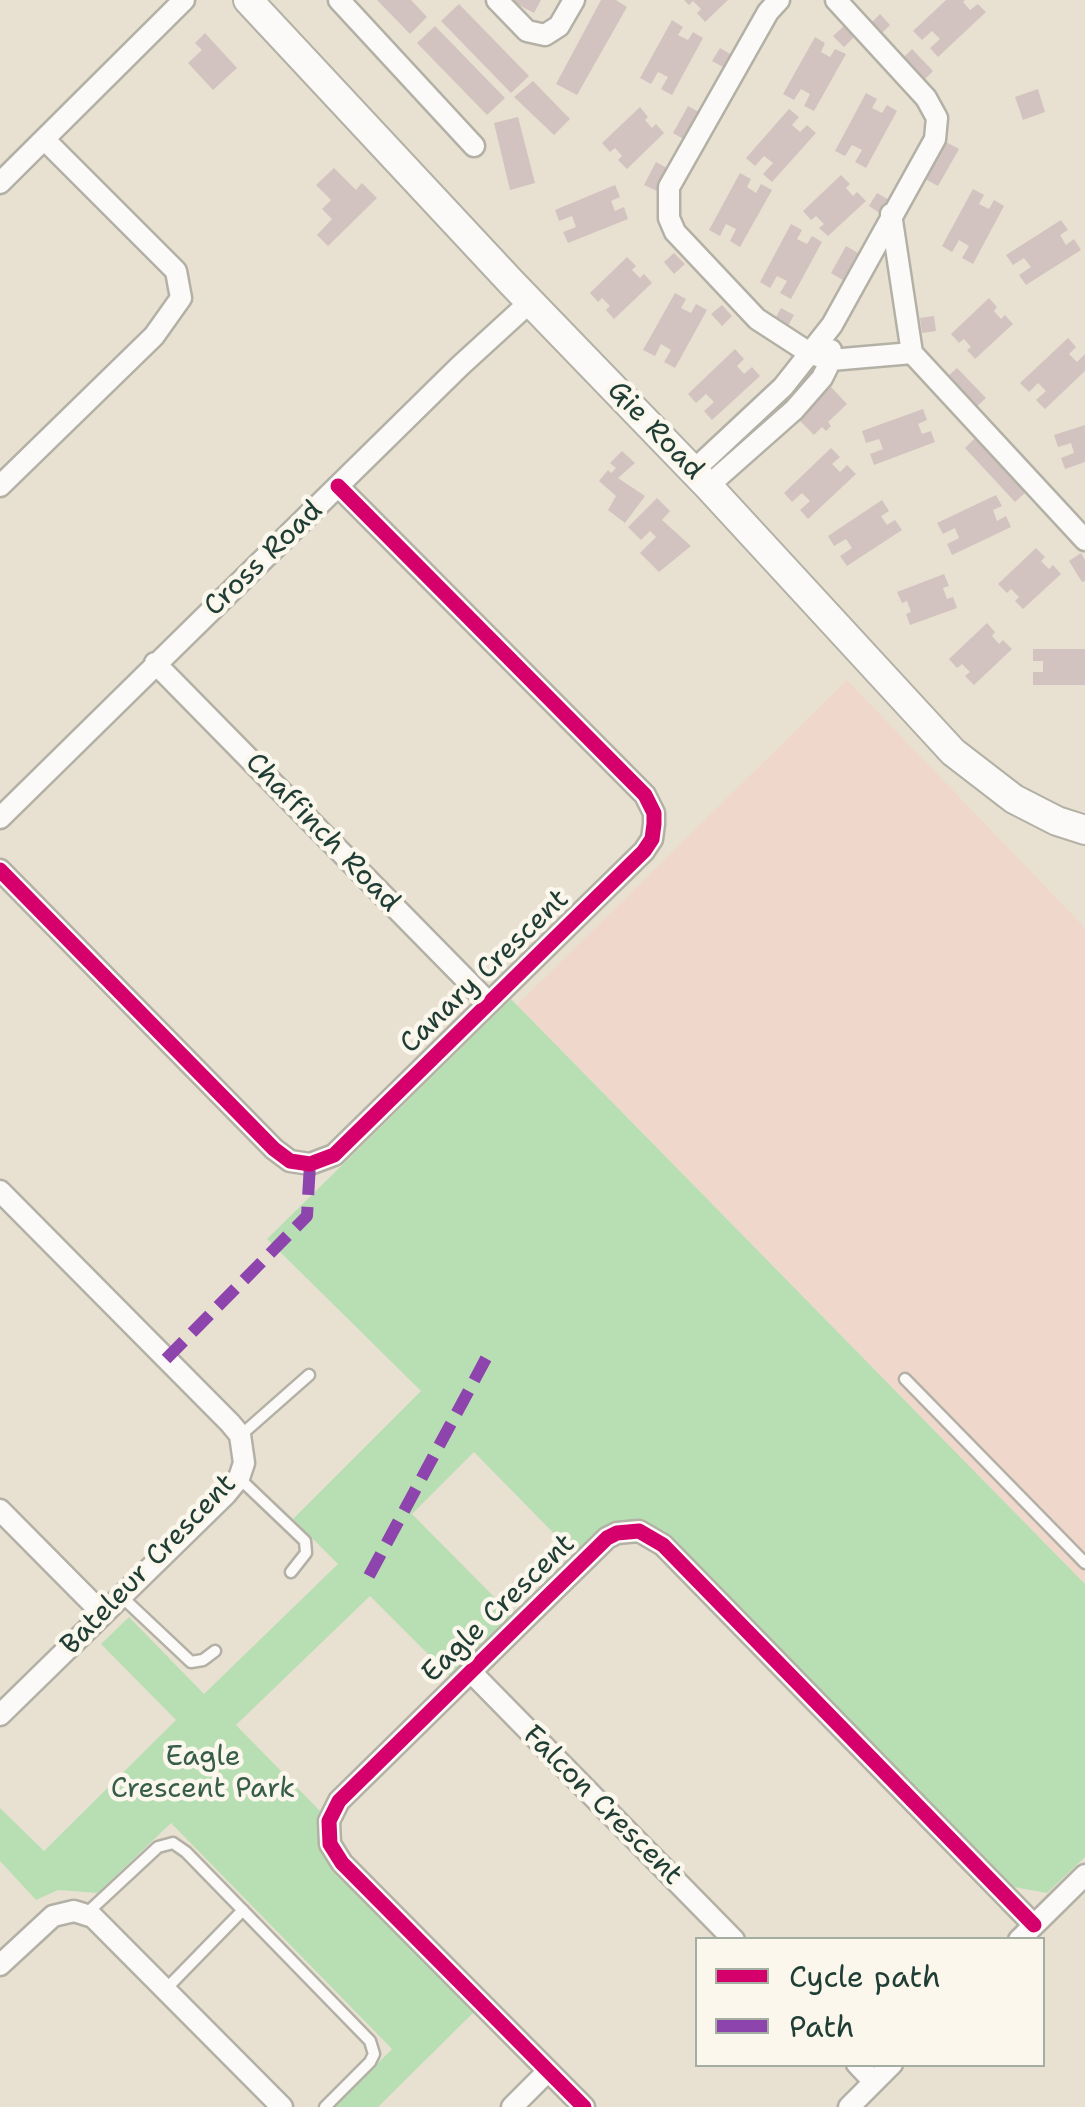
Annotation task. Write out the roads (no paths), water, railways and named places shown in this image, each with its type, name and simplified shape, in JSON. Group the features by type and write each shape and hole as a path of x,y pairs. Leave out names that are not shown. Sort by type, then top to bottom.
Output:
{"street":[{"path":"0,184 184,0"},
{"name":"Gie Road","path":"248,0 954,752 1027,807 1085,830"},
{"path":"339,0 474,146"},
{"path":"496,0 528,31 545,35 559,26 574,0"},
{"path":"779,0 768,12 669,188 666,206 675,232 757,319 821,357 912,352"},
{"path":"700,478 784,387 821,357 832,325 935,139 937,118 926,98 836,0"},
{"path":"0,486 154,336 181,298 176,271 45,140"},
{"path":"891,214 912,352 1085,540"},
{"name":"Cross Road","path":"0,818 530,302"},
{"name":"Canary Crescent","path":"0,870 274,1150 301,1164 322,1162 334,1155 644,851 652,839 654,813 645,795 338,486"},
{"name":"Chaffinch Road","path":"155,663 489,1004"},
{"name":"Bateleur Crescent","path":"0,1191 240,1435 244,1462 226,1494 0,1715"},
{"path":"0,1510 104,1614"},
{"name":"Eagle Crescent","path":"584,2107 342,1863 330,1844 329,1822 339,1801 607,1538 628,1531 648,1534 663,1545 1027,1932"},
{"name":"Falcon Crescent","path":"471,1672 731,1937"},
{"path":"1027,1932 1085,1876"},
{"path":"0,1965 53,1916 74,1912 98,1920 282,2107"},
{"path":"860,2067 874,2082"},
{"path":"849,2107 889,2067"},
{"path":"512,2107 548,2071"}],"lane":[{"path":"240,1435 308,1375"},
{"path":"905,1379 1085,1563"},
{"path":"238,1478 304,1540 306,1553 291,1572"},
{"path":"122,1596 191,1662 203,1660 216,1651"},
{"path":"86,1914 158,1847 172,1843 186,1852 374,2048 366,2069 325,2107"},
{"path":"166,1989 243,1910"}],"park label":[{"name":"Eagle Crescent Park","path":"203,1774"}]}
